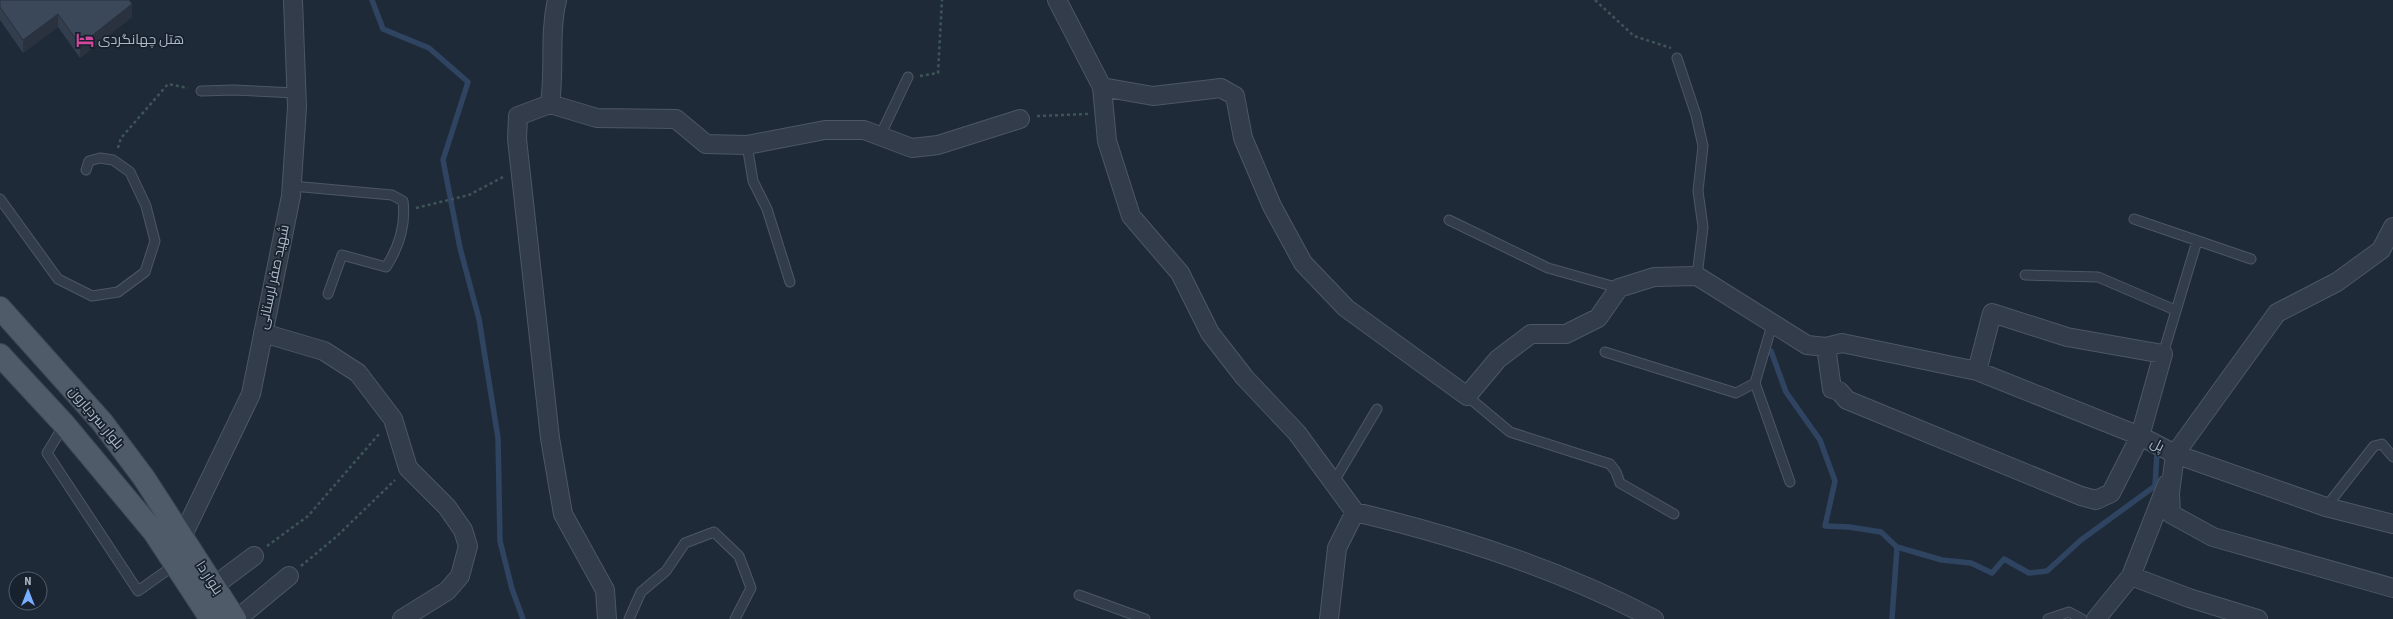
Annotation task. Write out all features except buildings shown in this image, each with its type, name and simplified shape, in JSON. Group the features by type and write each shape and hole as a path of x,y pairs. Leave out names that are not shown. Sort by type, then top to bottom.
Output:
{"main road":[{"name":"بلوار سردیارون","path":"0,308 102,422 144,478 174,550"},
{"name":"بلوار سردیارون","path":"0,355 64,424 174,550"},
{"name":"بلوار دا","path":"174,550 214,586 236,619"},
{"name":"بلوار دا","path":"174,550 211,619"}],"street":[{"name":"شهید صفر لرستانی","path":"174,550 251,394 292,186 296,93 293,0"},
{"path":"550,104 554,77 552,19 557,0"},
{"path":"1057,0 1102,87 1107,141 1131,216 1180,273 1210,333 1245,378 1297,433 1355,512 1421,528 1514,559 1617,599 1654,619"},
{"path":"1102,87 1154,96 1221,88 1235,96 1243,138 1272,206 1303,263 1346,308 1467,396 1498,359 1531,334 1566,334 1598,318 1619,288 1654,277 1697,276"},
{"path":"607,619 605,590 563,514 550,438 517,139 518,116 550,104 597,118 676,120 706,144 747,144 825,130 864,130 912,148 938,145 1020,120"},
{"path":"2096,619 2131,576 2174,461 2277,313 2337,282 2381,250 2393,227"},
{"name":"پل","path":"1697,276 1772,325 1807,345 1826,347 1842,343 1977,371 2140,436 2174,461 2326,507 2393,524"},
{"path":"1826,347 1832,389 1839,391 1847,400 2081,496 2096,500 2111,493 2140,436 2163,354 2067,337 1992,313 1977,371"},
{"path":"263,333 324,351 358,373 393,419 408,468 447,507 463,530 468,546 460,576 451,586 402,619"},
{"path":"2174,461 2170,493 2171,514 2213,537 2393,588"},
{"path":"1329,619 1337,548 1355,512"},
{"path":"214,586 254,556"},
{"path":"236,619 289,576"},
{"path":"2131,576 2189,598 2258,619"}],"lane":[{"path":"1677,58 1696,115 1703,146 1698,191 1703,227 1697,276"},
{"path":"880,136 908,77"},
{"path":"201,91 234,90 296,93"},
{"path":"747,144 753,181 767,209 790,282"},
{"path":"0,199 58,279 92,296 118,292 145,272 155,241 146,206 130,172 113,160 100,158 89,161 86,170"},
{"path":"292,186 392,195 402,201 402,228 397,250 386,267 342,255 328,294"},
{"path":"2134,219 2251,259"},
{"path":"1449,220 1548,268 1619,288"},
{"path":"2163,354 2175,310 2198,241"},
{"path":"2025,275 2098,277 2175,310"},
{"path":"1772,325 1755,383 1790,482"},
{"path":"1605,352 1736,393 1755,383"},
{"path":"1467,396 1510,432 1610,464 1616,472 1620,483 1674,514"},
{"path":"1333,483 1377,409"},
{"path":"64,424 47,454 138,591 174,550"},
{"path":"2326,507 2374,446 2382,444 2393,457"},
{"path":"629,619 641,592 666,571 684,542 714,532 738,556 751,588 735,619"},
{"path":"1079,595 1145,619"},
{"path":"2048,619 2069,612 2082,619"}],"path":[{"path":"908,77 938,73 942,0"},
{"path":"1595,0 1634,36 1672,48 1677,58"},
{"path":"113,160 121,138 168,84 201,91"},
{"path":"1020,120 1046,115 1105,114"},
{"path":"416,208 469,195 520,168"},
{"path":"254,556 308,516 393,419"},
{"path":"289,576 336,537 408,468"}],"waterway":[{"path":"372,0 383,29 429,48 468,82 443,160 460,248 479,319 498,438 500,541 512,589 523,619"},
{"path":"1771,351 1786,392 1820,440 1835,481 1825,526 1849,527 1881,532 1897,547 1892,619"},
{"path":"1897,547 1942,560 1971,563 1992,573 2004,559 2029,573 2047,571 2081,540 2155,486 2157,453"}],"place":[{"name":"هتل چهانگردی","path":"85,40"}]}
